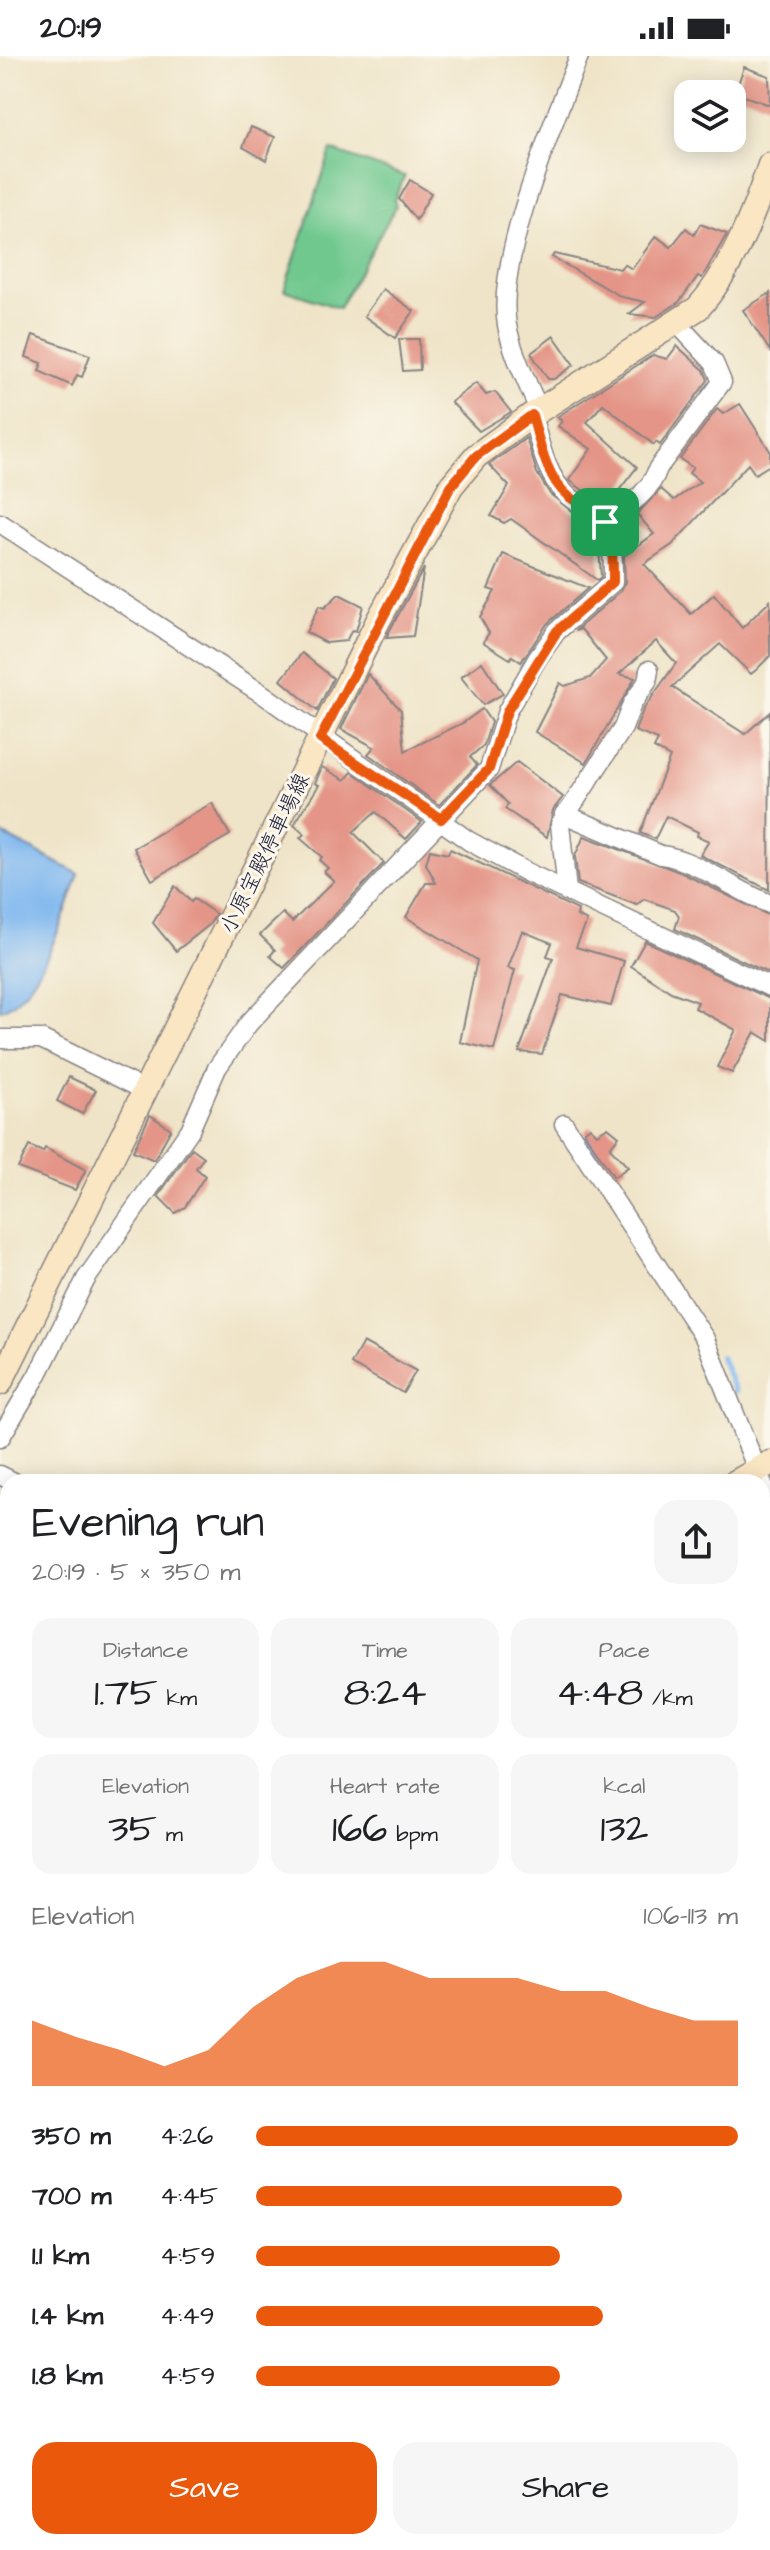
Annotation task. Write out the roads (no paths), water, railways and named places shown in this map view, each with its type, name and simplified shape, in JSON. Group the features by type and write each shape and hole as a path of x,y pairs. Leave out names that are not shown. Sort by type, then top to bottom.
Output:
{"main road":[{"name":"小原宝殿停車場線","path":"0,1383 320,739 451,486 476,456 536,412 698,308 712,293 758,203 770,165"}],"street":[{"path":"0,1438 37,1376 86,1279 190,1130 217,1068 249,1023 489,769 507,711 550,640 613,582 612,548 605,522 592,510 567,496 554,479 536,412 507,326 505,299 523,210 579,56"},
{"path":"605,522 640,497 722,382 714,363 676,322"},
{"path":"0,523 264,695 320,739 469,841 770,987"},
{"path":"567,891 560,828 564,814 623,728 632,704 647,682 649,670"},
{"path":"564,814 661,855 674,856 731,888 770,904"},
{"path":"0,1039 41,1039 146,1091"},
{"path":"564,1124 678,1293 705,1339 764,1466"}],"water":[{"path":"0,833 79,874 59,930 39,972 14,1003 0,1010"}],"waterway":[{"path":"586,1139 634,1214"},
{"path":"721,1357 735,1391"}]}
